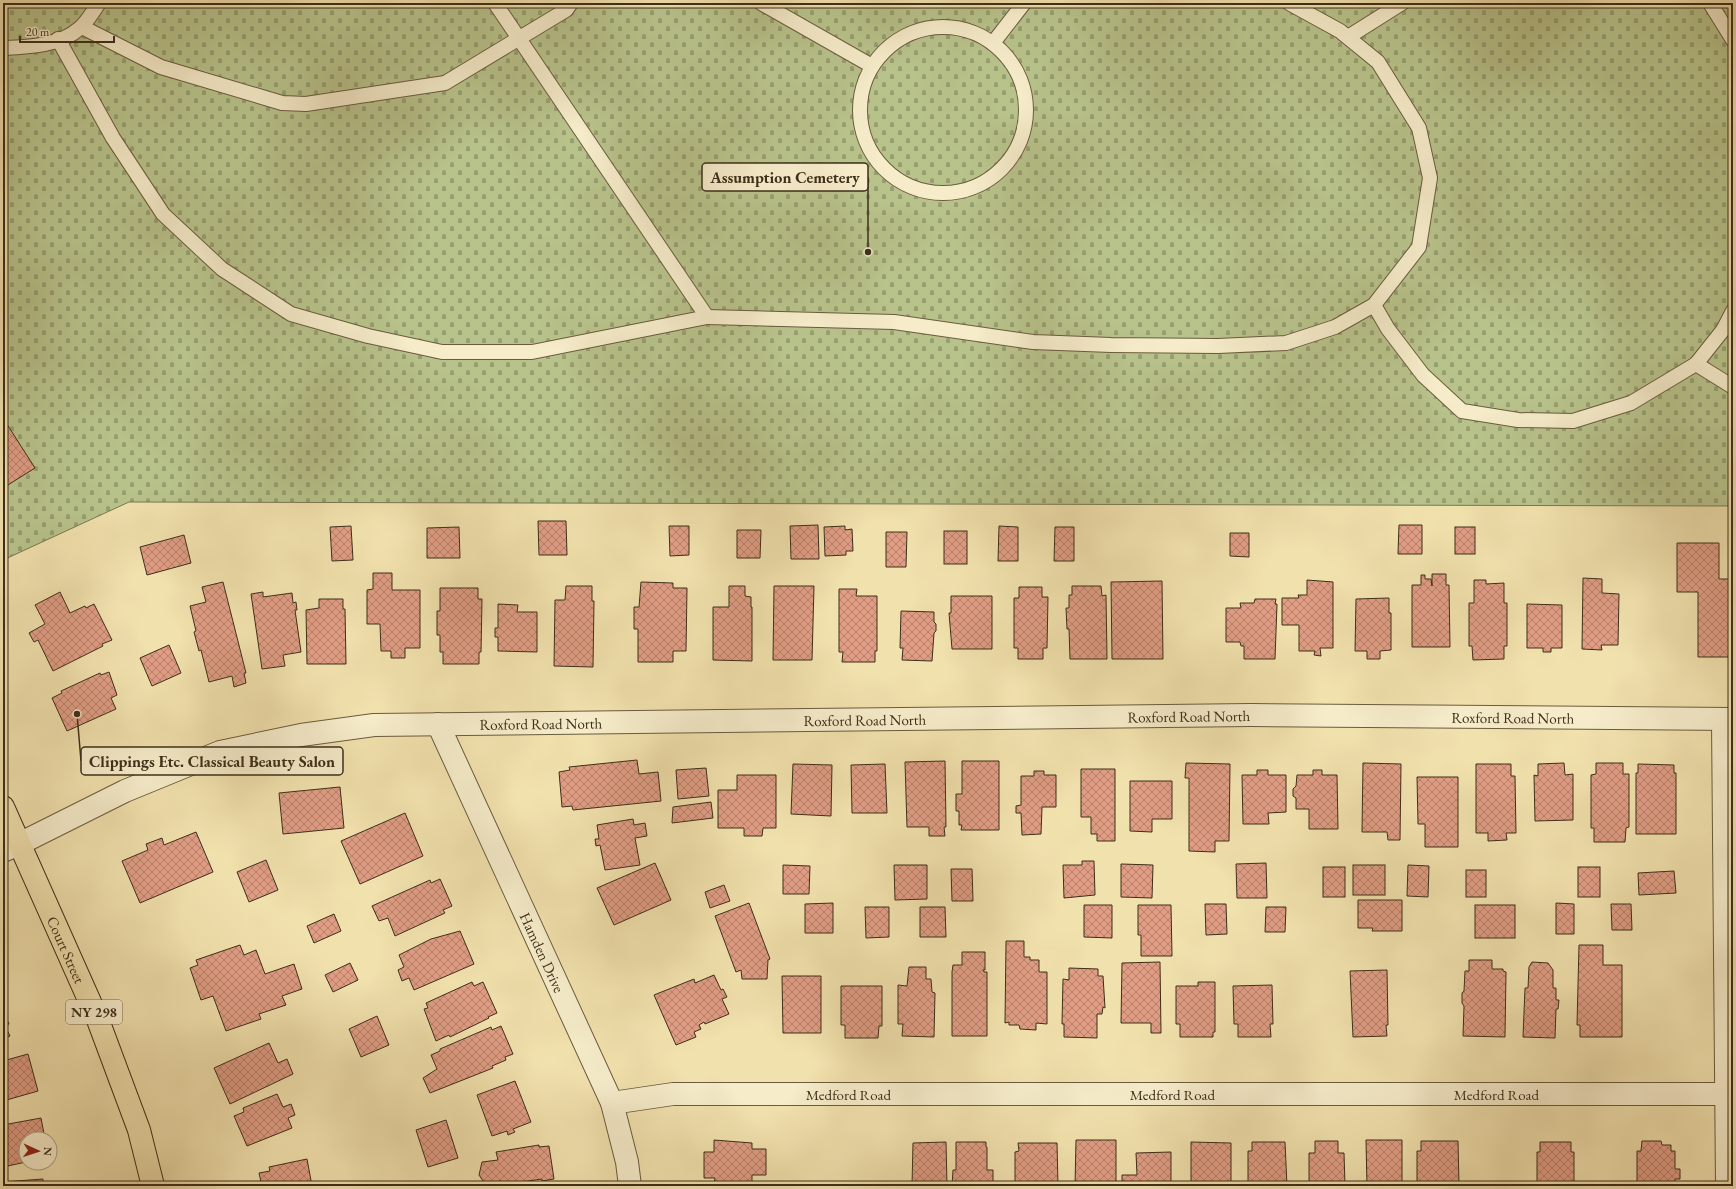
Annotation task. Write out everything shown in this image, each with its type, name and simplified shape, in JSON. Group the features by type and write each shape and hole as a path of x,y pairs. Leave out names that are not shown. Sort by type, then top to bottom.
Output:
{"main road":[{"name":"Court Street","path":"3,808 11,848 98,1020 138,1130 153,1186"}],"street":[{"name":"Roxford Road North","path":"11,848 125,791 220,752 301,735 374,725 1251,715 1728,719"},
{"path":"1727,1186 1730,1094 1728,719"},
{"name":"Hamden Drive","path":"438,724 612,1103 627,1162 630,1186"},
{"name":"Medford Road","path":"612,1103 672,1094 1730,1094"}],"lane":[{"path":"3,48 36,46 58,40 72,34 82,27 99,3"},
{"path":"495,3 707,317"},
{"path":"82,27 161,67 282,103 306,104 445,83 566,10 571,3"},
{"path":"761,3 872,66"},
{"path":"993,43 1024,3"},
{"path":"58,40 113,138 162,214 222,270 291,314 368,336 442,352 532,352 707,317 894,322 1033,342 1111,345 1218,346 1286,343 1335,327 1374,305 1419,247 1430,178 1419,128 1378,62 1340,31 1289,3"},
{"path":"1348,38 1402,3"},
{"path":"1710,3 1733,40"},
{"path":"931,28 953,28 967,31 993,43 1012,62 1023,86 1027,111 1022,137 1010,160 992,178 969,190 943,194 917,190 894,178 876,159 864,136 860,110 864,84 872,66 891,46 910,34 931,28"},
{"path":"1374,305 1388,329 1424,374 1462,411 1518,420 1573,421 1631,403 1696,364 1723,330 1733,311"},
{"path":"1696,364 1733,387"}],"green space":[{"path":"3,3 1733,3 1733,506 129,502 3,560"}],"building":[{"path":"3,418 35,468 3,488"},
{"path":"538,521 566,521 567,555 539,555"},
{"path":"818,525 819,559 791,559 790,526"},
{"path":"1399,525 1422,525 1422,554 1398,554"},
{"path":"351,526 353,560 332,561 330,527"},
{"path":"669,526 689,526 689,555 670,556"},
{"path":"845,526 845,530 852,529 853,551 846,551 846,555 825,556 824,527"},
{"path":"999,526 1018,527 1018,561 998,561"},
{"path":"459,527 460,558 427,558 427,528"},
{"path":"1055,527 1074,527 1074,561 1054,561"},
{"path":"1455,527 1475,527 1475,554 1455,554"},
{"path":"737,530 761,530 760,558 737,558"},
{"path":"944,531 967,531 967,564 944,564"},
{"path":"886,532 907,532 906,567 886,567"},
{"path":"1230,533 1249,533 1249,557 1230,556"},
{"path":"184,535 191,563 147,575 140,547"},
{"path":"1677,543 1719,543 1719,579 1733,579 1733,657 1698,657 1698,592 1677,592"},
{"path":"373,573 392,573 392,590 420,590 420,648 405,648 405,658 391,658 391,651 381,651 380,624 367,624 367,590 373,589"},
{"path":"1432,574 1446,574 1446,585 1449,585 1450,647 1412,647 1412,585 1421,585 1421,575 1425,575 1425,579 1431,579 1432,586"},
{"path":"1583,578 1602,579 1602,593 1619,594 1618,645 1601,645 1602,650 1582,649"},
{"path":"1307,580 1333,582 1333,648 1320,648 1321,656 1314,655 1315,651 1299,651 1299,625 1282,625 1282,598 1299,598 1298,595 1307,595"},
{"path":"1474,580 1486,580 1486,584 1504,583 1504,603 1507,603 1507,646 1504,646 1504,659 1473,660 1472,646 1469,646 1469,603 1474,603"},
{"path":"1162,581 1163,659 1112,659 1111,582"},
{"path":"223,582 246,673 244,673 246,683 234,687 232,676 209,682 201,650 199,651 194,632 196,631 190,606 206,602 202,587"},
{"path":"641,582 673,583 673,588 687,588 686,651 673,651 673,662 638,662 638,629 634,629 634,607 639,607"},
{"path":"566,586 592,586 592,601 594,601 593,667 554,666 555,600 565,600"},
{"path":"729,586 745,586 745,596 751,597 752,661 713,660 713,607 729,607"},
{"path":"774,586 814,586 812,660 773,660"},
{"path":"1072,586 1101,586 1102,596 1106,595 1107,659 1070,659 1069,629 1067,629 1066,608 1069,608 1069,595 1072,595"},
{"path":"1019,587 1042,587 1042,597 1048,597 1047,648 1043,648 1043,659 1018,659 1018,648 1014,648 1014,598 1019,598"},
{"path":"440,588 478,588 478,599 482,599 481,652 479,652 479,664 443,664 443,652 440,652 440,635 437,635 437,611 440,611"},
{"path":"839,589 857,589 856,596 877,596 877,651 875,651 875,662 842,662 843,652 839,652"},
{"path":"60,592 70,613 85,606 86,608 94,604 112,640 53,671 38,640 34,642 29,633 45,624 35,605"},
{"path":"263,592 263,597 292,593 293,603 296,602 297,610 295,610 301,652 283,655 285,666 262,669 251,594"},
{"path":"951,596 992,596 992,649 952,649 949,613 951,613"},
{"path":"1389,598 1389,613 1391,613 1391,650 1380,651 1380,659 1367,659 1367,651 1355,651 1356,599"},
{"path":"319,599 343,599 343,609 345,609 346,664 307,664 306,610 319,608"},
{"path":"1255,599 1276,599 1275,659 1244,659 1244,646 1241,646 1240,642 1226,642 1226,608 1241,608 1240,603 1254,603"},
{"path":"498,604 518,605 517,612 537,612 537,652 498,651 498,637 495,637 495,628 498,628"},
{"path":"1527,604 1562,605 1562,648 1551,648 1551,652 1543,652 1543,648 1527,648"},
{"path":"901,611 934,612 936,631 934,633 932,661 902,660 903,648 900,648"},
{"path":"169,645 181,673 152,686 140,658"},
{"path":"109,672 117,695 111,698 116,709 67,731 52,698 62,693 61,691 100,673 101,675"},
{"path":"637,760 639,774 658,772 661,801 573,810 572,806 562,807 559,772 570,770 569,767"},
{"path":"945,761 945,836 929,836 929,827 907,827 905,762"},
{"path":"962,761 999,761 999,830 961,830 962,825 959,825 959,811 956,811 956,794 962,794"},
{"path":"1186,763 1230,764 1229,841 1215,841 1215,852 1189,851 1189,778 1185,778"},
{"path":"1363,763 1401,764 1400,840 1388,840 1387,832 1362,832"},
{"path":"1564,763 1565,775 1573,774 1573,820 1535,821 1534,775 1538,776 1538,764"},
{"path":"1596,763 1623,763 1623,774 1629,774 1629,827 1626,828 1625,842 1594,842 1594,828 1591,828 1591,775 1596,774"},
{"path":"793,764 832,765 831,816 791,814"},
{"path":"885,764 887,813 852,813 851,765"},
{"path":"1476,764 1511,764 1511,776 1515,776 1516,833 1506,833 1507,840 1488,841 1488,833 1476,833"},
{"path":"1638,764 1674,765 1674,773 1676,773 1676,834 1636,834 1636,773 1638,773"},
{"path":"706,768 709,796 678,799 676,770"},
{"path":"1081,769 1115,769 1115,841 1097,841 1097,834 1091,834 1091,817 1081,817"},
{"path":"1257,770 1268,770 1268,775 1286,775 1286,812 1268,813 1269,824 1243,824 1242,775 1257,775"},
{"path":"1313,770 1322,770 1322,775 1337,775 1338,829 1309,829 1309,809 1296,809 1296,798 1293,796 1293,789 1296,786 1297,775 1313,775"},
{"path":"1034,771 1044,771 1044,775 1056,775 1056,807 1042,807 1041,834 1022,835 1021,813 1016,813 1016,806 1021,805 1021,776 1034,776"},
{"path":"737,775 776,775 776,828 763,828 762,836 744,836 744,828 718,828 718,790 737,790"},
{"path":"1417,777 1458,777 1458,847 1425,847 1425,824 1418,824"},
{"path":"1130,781 1172,781 1172,819 1152,819 1152,832 1130,831"},
{"path":"340,787 344,828 283,834 279,793"},
{"path":"711,802 713,818 672,823 673,807"},
{"path":"405,813 423,856 360,884 341,841"},
{"path":"633,819 634,825 645,823 647,836 635,838 640,865 605,870 600,845 596,846 595,839 599,839 597,825"},
{"path":"196,832 213,872 140,903 122,861 148,850 146,844 162,838 164,845"},
{"path":"266,860 278,890 249,902 237,872"},
{"path":"1082,861 1094,861 1095,895 1064,898 1063,865 1082,865"},
{"path":"655,863 671,900 614,925 597,888"},
{"path":"1266,863 1267,898 1237,898 1236,864"},
{"path":"1121,864 1153,865 1152,898 1121,897"},
{"path":"783,865 810,866 809,894 783,894"},
{"path":"894,865 927,865 927,899 895,900"},
{"path":"1353,865 1385,865 1385,895 1353,895"},
{"path":"1408,865 1429,866 1428,897 1407,896"},
{"path":"1323,867 1345,867 1345,897 1323,897"},
{"path":"1578,867 1600,867 1600,897 1578,897"},
{"path":"951,869 972,869 973,901 952,901"},
{"path":"1466,870 1486,870 1486,897 1466,897"},
{"path":"1674,871 1676,893 1639,895 1638,873"},
{"path":"440,879 452,906 443,910 445,913 395,936 388,918 379,921 372,906 430,880 431,883"},
{"path":"724,885 730,901 710,908 705,892"},
{"path":"1358,900 1402,900 1402,931 1372,931 1373,928 1358,928"},
{"path":"749,903 770,959 768,960 767,979 742,979 741,970 736,972 715,916"},
{"path":"833,903 833,933 805,933 805,904"},
{"path":"1556,903 1574,904 1574,934 1556,934"},
{"path":"1205,904 1226,904 1227,934 1206,935"},
{"path":"1611,904 1631,904 1632,930 1612,930"},
{"path":"1084,905 1112,905 1112,938 1084,937"},
{"path":"1138,905 1171,905 1172,956 1141,956 1141,935 1138,935"},
{"path":"1475,905 1515,905 1515,938 1475,938"},
{"path":"865,907 889,907 889,937 866,938"},
{"path":"920,907 945,907 946,937 920,937"},
{"path":"1266,907 1286,907 1285,932 1265,932"},
{"path":"334,914 341,931 314,943 307,926"},
{"path":"460,931 474,964 414,990 409,978 402,981 398,970 404,967 399,955 431,939"},
{"path":"1006,941 1024,941 1024,957 1030,957 1030,960 1039,960 1039,972 1047,972 1047,1024 1036,1023 1036,1030 1020,1029 1019,1025 1009,1025 1009,1022 1005,1023"},
{"path":"240,945 244,955 256,950 265,974 294,964 302,989 282,996 286,1005 259,1014 261,1019 226,1031 213,996 201,1000 190,968 198,965 196,960"},
{"path":"1579,945 1603,945 1603,965 1622,965 1622,1037 1580,1037 1580,1025 1577,1025"},
{"path":"962,952 985,952 985,970 983,970 984,972 987,972 987,1036 952,1036 952,972 953,965 962,965"},
{"path":"1469,960 1492,960 1492,969 1503,969 1503,971 1506,972 1505,1037 1463,1036 1464,1006 1462,1003 1462,993 1464,991 1465,971 1469,971"},
{"path":"1160,962 1161,1033 1151,1033 1151,1023 1121,1023 1122,963"},
{"path":"1532,962 1548,963 1553,970 1553,988 1556,988 1556,1000 1559,1000 1558,1009 1556,1009 1555,1038 1523,1037 1525,988 1528,988 1529,967"},
{"path":"350,963 358,980 333,992 325,975"},
{"path":"909,967 926,967 926,979 931,979 932,992 935,993 934,1037 902,1036 903,1024 898,1024 898,985 907,986"},
{"path":"1069,968 1098,969 1098,976 1103,976 1105,1008 1103,1007 1102,1014 1097,1014 1097,1038 1064,1037 1064,1024 1062,1024 1063,979 1069,980"},
{"path":"1387,970 1387,1036 1353,1037 1350,971"},
{"path":"714,975 721,990 723,989 727,997 722,999 729,1014 705,1024 704,1022 699,1025 701,1029 694,1032 696,1037 676,1045 654,995 694,979 695,983"},
{"path":"782,976 821,976 821,1033 783,1033"},
{"path":"472,982 474,986 483,982 497,1013 450,1037 449,1035 436,1041 424,1009 428,1008 426,1003"},
{"path":"1198,982 1215,982 1215,1032 1213,1032 1213,1037 1180,1037 1180,1024 1176,1024 1176,986 1198,986"},
{"path":"1272,985 1273,1024 1270,1024 1271,1037 1238,1037 1238,1024 1234,1024 1233,986"},
{"path":"841,986 882,986 882,1026 879,1026 878,1038 845,1038 845,1025 841,1025"},
{"path":"3,1010 9,1024 5,1026 10,1036 3,1039"},
{"path":"377,1016 389,1045 361,1057 349,1029"},
{"path":"501,1026 513,1054 505,1057 506,1060 492,1066 493,1068 430,1093 423,1078 437,1069 431,1055 440,1051 440,1049 491,1027 492,1030"},
{"path":"269,1043 278,1063 287,1059 293,1074 230,1104 214,1068"},
{"path":"28,1054 38,1091 3,1101 3,1061"},
{"path":"515,1081 531,1122 513,1129 515,1132 508,1135 507,1131 492,1136 477,1095"},
{"path":"277,1094 283,1107 291,1104 295,1115 288,1118 292,1128 247,1146 234,1116 244,1112 243,1108"},
{"path":"41,1118 43,1131 18,1131 18,1164 3,1167 3,1125"},
{"path":"446,1120 458,1158 428,1167 416,1130"},
{"path":"714,1140 752,1143 752,1149 766,1149 766,1175 752,1175 752,1184 714,1184 715,1178 704,1178 704,1152 714,1152"},
{"path":"1076,1140 1116,1140 1116,1186 1075,1186"},
{"path":"1366,1140 1402,1140 1402,1186 1367,1186"},
{"path":"1315,1141 1338,1141 1338,1153 1344,1153 1345,1186 1309,1186 1309,1153 1315,1153"},
{"path":"1421,1141 1458,1141 1459,1186 1417,1186 1417,1151 1421,1151"},
{"path":"1642,1141 1661,1141 1662,1145 1671,1145 1671,1151 1675,1151 1675,1169 1680,1169 1680,1179 1675,1179 1675,1186 1637,1186 1637,1151 1641,1151"},
{"path":"946,1142 947,1186 912,1186 913,1143"},
{"path":"956,1142 986,1142 987,1170 993,1170 993,1186 952,1186 953,1170 956,1170"},
{"path":"1191,1142 1231,1143 1231,1186 1191,1186"},
{"path":"1252,1142 1285,1142 1287,1186 1248,1186 1248,1151 1252,1151"},
{"path":"1540,1142 1571,1142 1571,1152 1574,1152 1574,1186 1537,1186 1537,1152 1540,1152"},
{"path":"1018,1143 1057,1143 1058,1186 1015,1186 1015,1152 1019,1151"},
{"path":"539,1145 539,1147 549,1146 554,1179 542,1181 542,1179 501,1185 501,1181 485,1184 479,1175 482,1162 498,1160 496,1152"},
{"path":"1171,1152 1171,1186 1122,1186 1122,1175 1137,1175 1136,1153"},
{"path":"307,1159 312,1186 262,1186 259,1173 270,1171 269,1167"},
{"path":"43,1179 43,1186 3,1186 3,1182"}],"place":[{"name":"Assumption Cemetery","path":"868,252"},
{"name":"Clippings Etc. Classical Beauty Salon","path":"77,714"}]}
